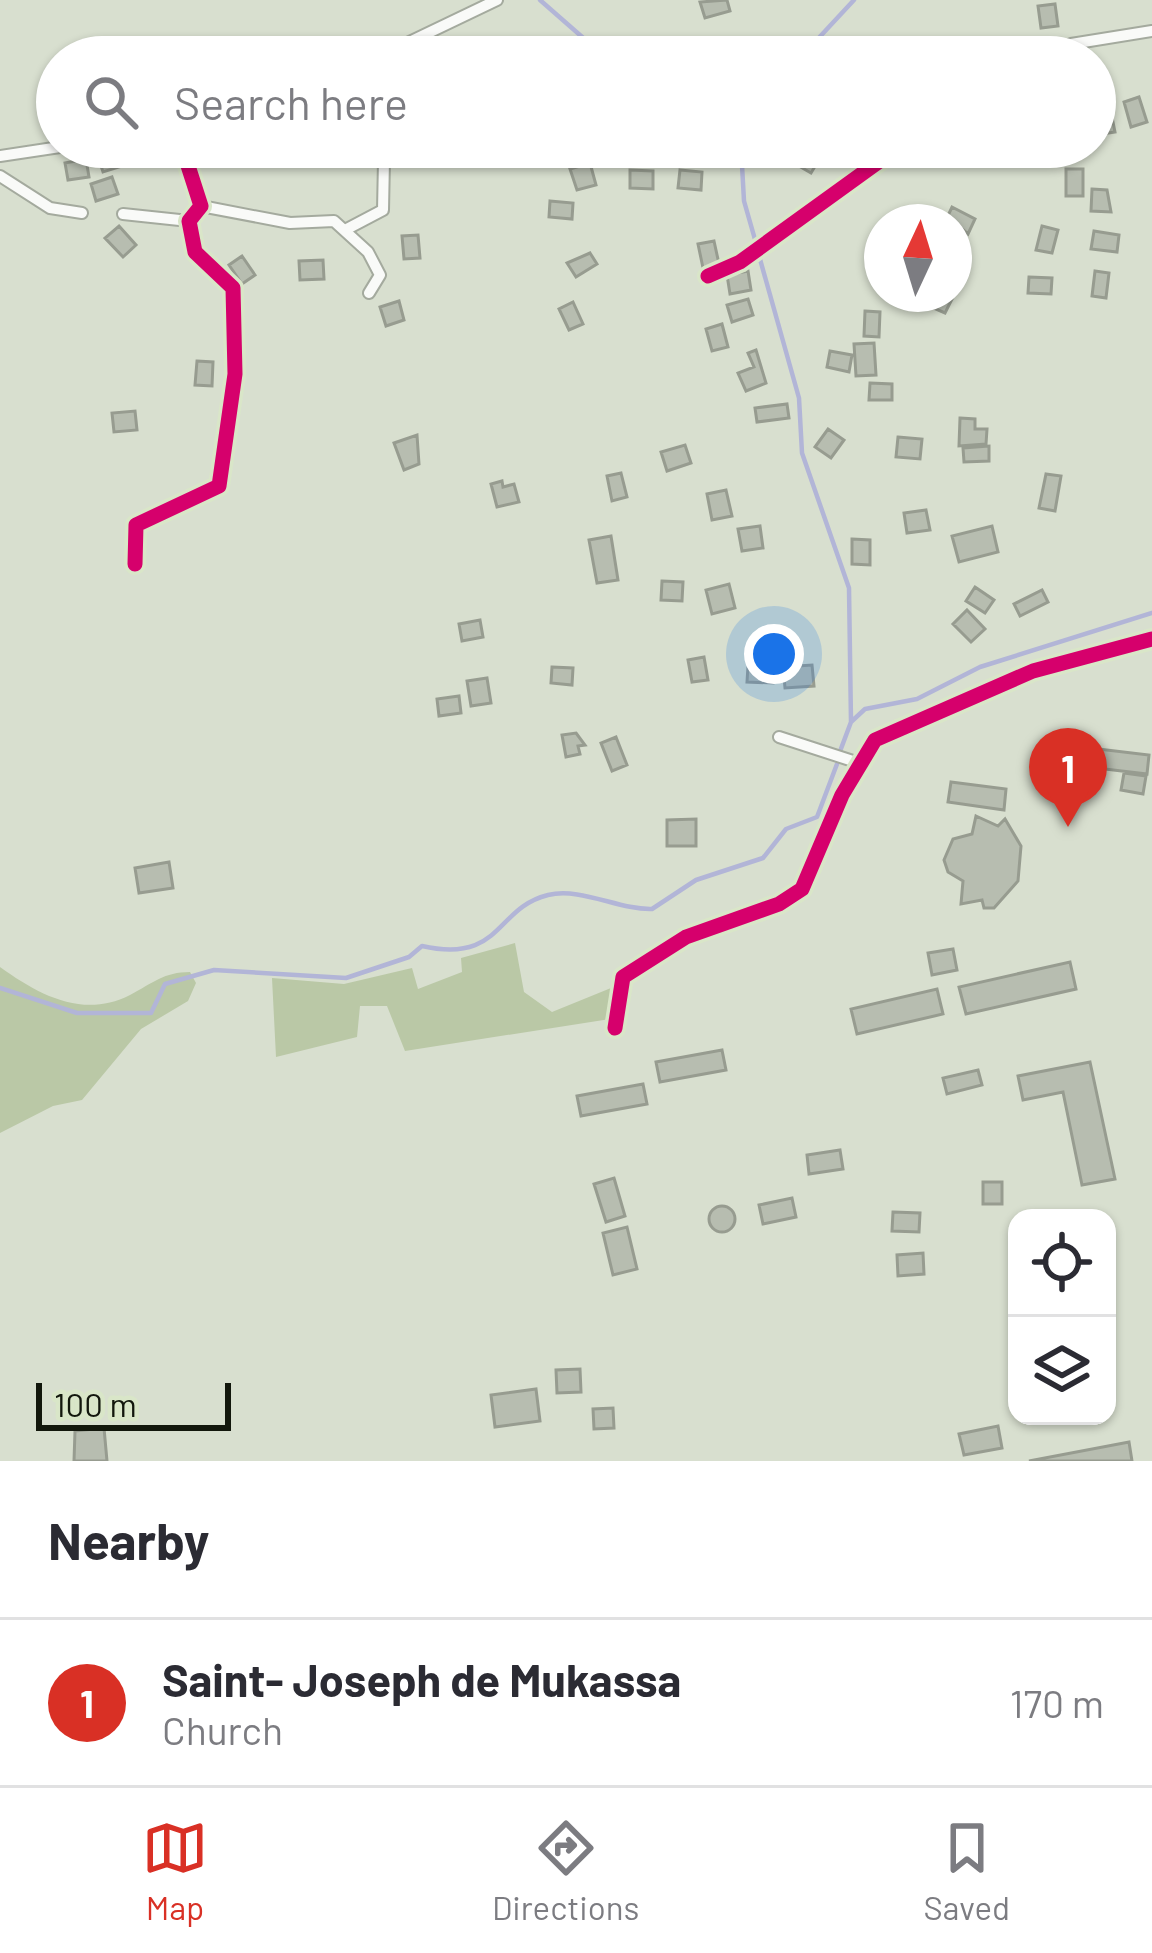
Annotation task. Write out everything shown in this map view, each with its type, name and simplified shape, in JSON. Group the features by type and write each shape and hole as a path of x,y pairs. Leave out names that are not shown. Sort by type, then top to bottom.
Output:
{"street":[{"path":"422,36 497,0"},
{"path":"1116,37 1152,31"},
{"path":"0,156 36,151"},
{"path":"189,168 201,206"},
{"path":"345,230 383,210 384,168"},
{"path":"708,276 740,262 869,168"},
{"path":"0,176 50,208 82,213"},
{"path":"135,564 136,525 219,486 223,479 236,306 233,288 195,253 189,221 201,206"},
{"path":"201,206 290,224 334,221 377,262 380,275 369,293"},
{"path":"124,214 189,221"},
{"path":"615,1028 623,977 686,937 779,904 802,889 859,763 884,735 1009,680 1152,639"},
{"path":"778,737 859,763"}],"green space":[{"path":"515,943 524,992 552,1012 611,988 610,1019 405,1051 387,1006 360,1006 357,1037 276,1057 272,978 344,984 412,968 418,989 462,972 461,958"},
{"path":"0,967 30,987 78,1004 113,1002 173,974 190,972 196,983 188,1001 141,1029 82,1100 53,1106 0,1133"}],"building":[{"path":"727,0 730,11 705,18 700,2"},
{"path":"1055,4 1058,26 1041,28 1038,6"},
{"path":"1139,97 1147,122 1131,127 1124,102"},
{"path":"66,168 88,168 89,177 68,180"},
{"path":"591,168 596,185 577,190 570,169"},
{"path":"1066,169 1083,169 1083,196 1066,196"},
{"path":"630,170 653,171 653,189 630,188"},
{"path":"680,170 702,172 701,190 678,188"},
{"path":"112,177 118,194 96,201 91,184"},
{"path":"1092,189 1107,190 1111,212 1091,211"},
{"path":"550,201 573,203 572,219 549,217"},
{"path":"119,226 136,245 123,257 105,238"},
{"path":"1042,226 1058,230 1052,253 1036,250"},
{"path":"1094,231 1119,235 1117,252 1091,249"},
{"path":"418,235 420,258 404,259 402,236"},
{"path":"714,241 719,264 703,268 698,244"},
{"path":"590,253 597,264 576,277 567,263"},
{"path":"242,256 255,275 242,284 229,265"},
{"path":"323,260 324,279 300,280 299,261"},
{"path":"748,271 751,290 730,294 727,275"},
{"path":"1095,271 1109,273 1106,298 1092,296"},
{"path":"1029,277 1052,278 1051,294 1028,293"},
{"path":"748,299 753,315 732,322 727,305"},
{"path":"399,301 404,320 386,326 380,307"},
{"path":"573,302 583,324 569,330 559,309"},
{"path":"865,312 880,312 879,337 864,336"},
{"path":"722,324 728,347 712,351 706,329"},
{"path":"874,343 876,375 856,376 854,344"},
{"path":"756,350 766,383 746,391 738,373 754,367 748,353"},
{"path":"830,351 852,355 849,372 827,367"},
{"path":"197,361 213,362 212,386 195,385"},
{"path":"870,383 892,384 892,400 869,400"},
{"path":"787,404 789,418 757,422 755,408"},
{"path":"135,411 137,430 114,432 112,413"},
{"path":"960,418 975,419 975,429 987,429 986,444 959,446"},
{"path":"828,429 844,440 831,458 815,447"},
{"path":"417,435 419,464 404,470 394,443"},
{"path":"898,437 922,439 920,459 896,457"},
{"path":"685,445 691,463 667,471 661,452"},
{"path":"989,446 989,461 964,462 963,448"},
{"path":"621,473 627,497 612,501 607,476"},
{"path":"1046,474 1061,476 1055,511 1039,508"},
{"path":"502,481 503,487 514,484 519,502 497,507 491,484"},
{"path":"726,490 732,516 712,520 707,494"},
{"path":"926,510 930,530 907,533 904,513"},
{"path":"760,526 763,548 742,551 738,529"},
{"path":"992,526 998,552 959,562 952,536"},
{"path":"611,536 618,580 597,583 589,540"},
{"path":"852,539 870,540 870,565 852,564"},
{"path":"662,581 683,582 682,601 661,600"},
{"path":"729,584 735,608 712,614 706,590"},
{"path":"975,587 994,600 985,613 966,601"},
{"path":"1042,590 1048,602 1020,616 1014,604"},
{"path":"967,610 985,629 971,642 953,624"},
{"path":"480,620 483,637 462,641 459,624"},
{"path":"704,657 708,680 692,682 688,660"},
{"path":"812,665 814,686 785,688 783,667"},
{"path":"748,666 773,667 773,683 747,682"},
{"path":"552,667 573,668 572,685 551,683"},
{"path":"487,678 491,703 471,706 467,681"},
{"path":"459,696 461,713 439,716 437,699"},
{"path":"576,733 585,745 578,746 580,754 566,757 562,735"},
{"path":"616,737 627,765 612,771 601,743"},
{"path":"1090,748 1149,755 1147,774 1088,767"},
{"path":"1124,773 1146,776 1143,794 1121,790"},
{"path":"951,782 1006,789 1004,810 948,802"},
{"path":"976,816 998,826 1005,819 1021,846 1018,881 994,908 984,908 982,900 961,904 963,881 948,872 944,860 953,839 972,834"},
{"path":"696,819 696,846 667,846 667,820"},
{"path":"169,862 173,888 139,893 135,868"},
{"path":"953,949 957,970 932,975 928,953"},
{"path":"1070,962 1076,989 966,1014 959,987"},
{"path":"937,989 943,1014 857,1034 851,1009"},
{"path":"722,1050 726,1070 660,1082 656,1062"},
{"path":"1090,1062 1115,1179 1082,1185 1063,1092 1023,1100 1018,1076"},
{"path":"978,1070 982,1085 947,1094 943,1078"},
{"path":"643,1084 647,1104 581,1116 577,1096"},
{"path":"840,1150 843,1169 809,1174 807,1155"},
{"path":"614,1178 625,1216 606,1222 594,1184"},
{"path":"983,1182 1002,1182 1002,1204 983,1204"},
{"path":"792,1198 796,1217 763,1224 759,1205"},
{"path":"722,1206 735,1219 722,1232 709,1219"},
{"path":"893,1212 920,1213 919,1232 892,1231"},
{"path":"627,1227 637,1269 613,1275 603,1233"},
{"path":"923,1253 924,1274 898,1276 897,1255"},
{"path":"580,1369 581,1392 557,1393 556,1370"},
{"path":"536,1389 540,1421 495,1427 491,1395"},
{"path":"613,1408 614,1428 594,1429 593,1409"},
{"path":"998,1426 1002,1448 964,1455 959,1434"},
{"path":"104,1428 107,1461 74,1461 75,1431"},
{"path":"1129,1442 1132,1461 1029,1461"}],"waterway":[{"path":"540,0 581,36"},
{"path":"821,36 854,0"},
{"path":"742,168 744,201 756,243"},
{"path":"758,252 799,398 802,453 849,588 851,722"},
{"path":"839,754 851,722 865,709 917,699 980,667 1152,613"},
{"path":"0,988 77,1013 151,1013 165,984 214,970 346,978 409,957 422,946 468,947 548,895 574,894 652,909 696,880 763,858 786,829 817,817 837,764"}],"cycle path":[{"path":"135,564 136,525 219,486 235,374 233,288 195,252 189,221 201,206 189,168"},
{"path":"708,276 740,262 870,168"},
{"path":"615,1028 623,977 686,937 779,904 802,889 842,795 875,740 1033,671 1152,639"}],"place":[{"name":"Saint- Joseph de Mukassa","path":"1068,827"}]}
